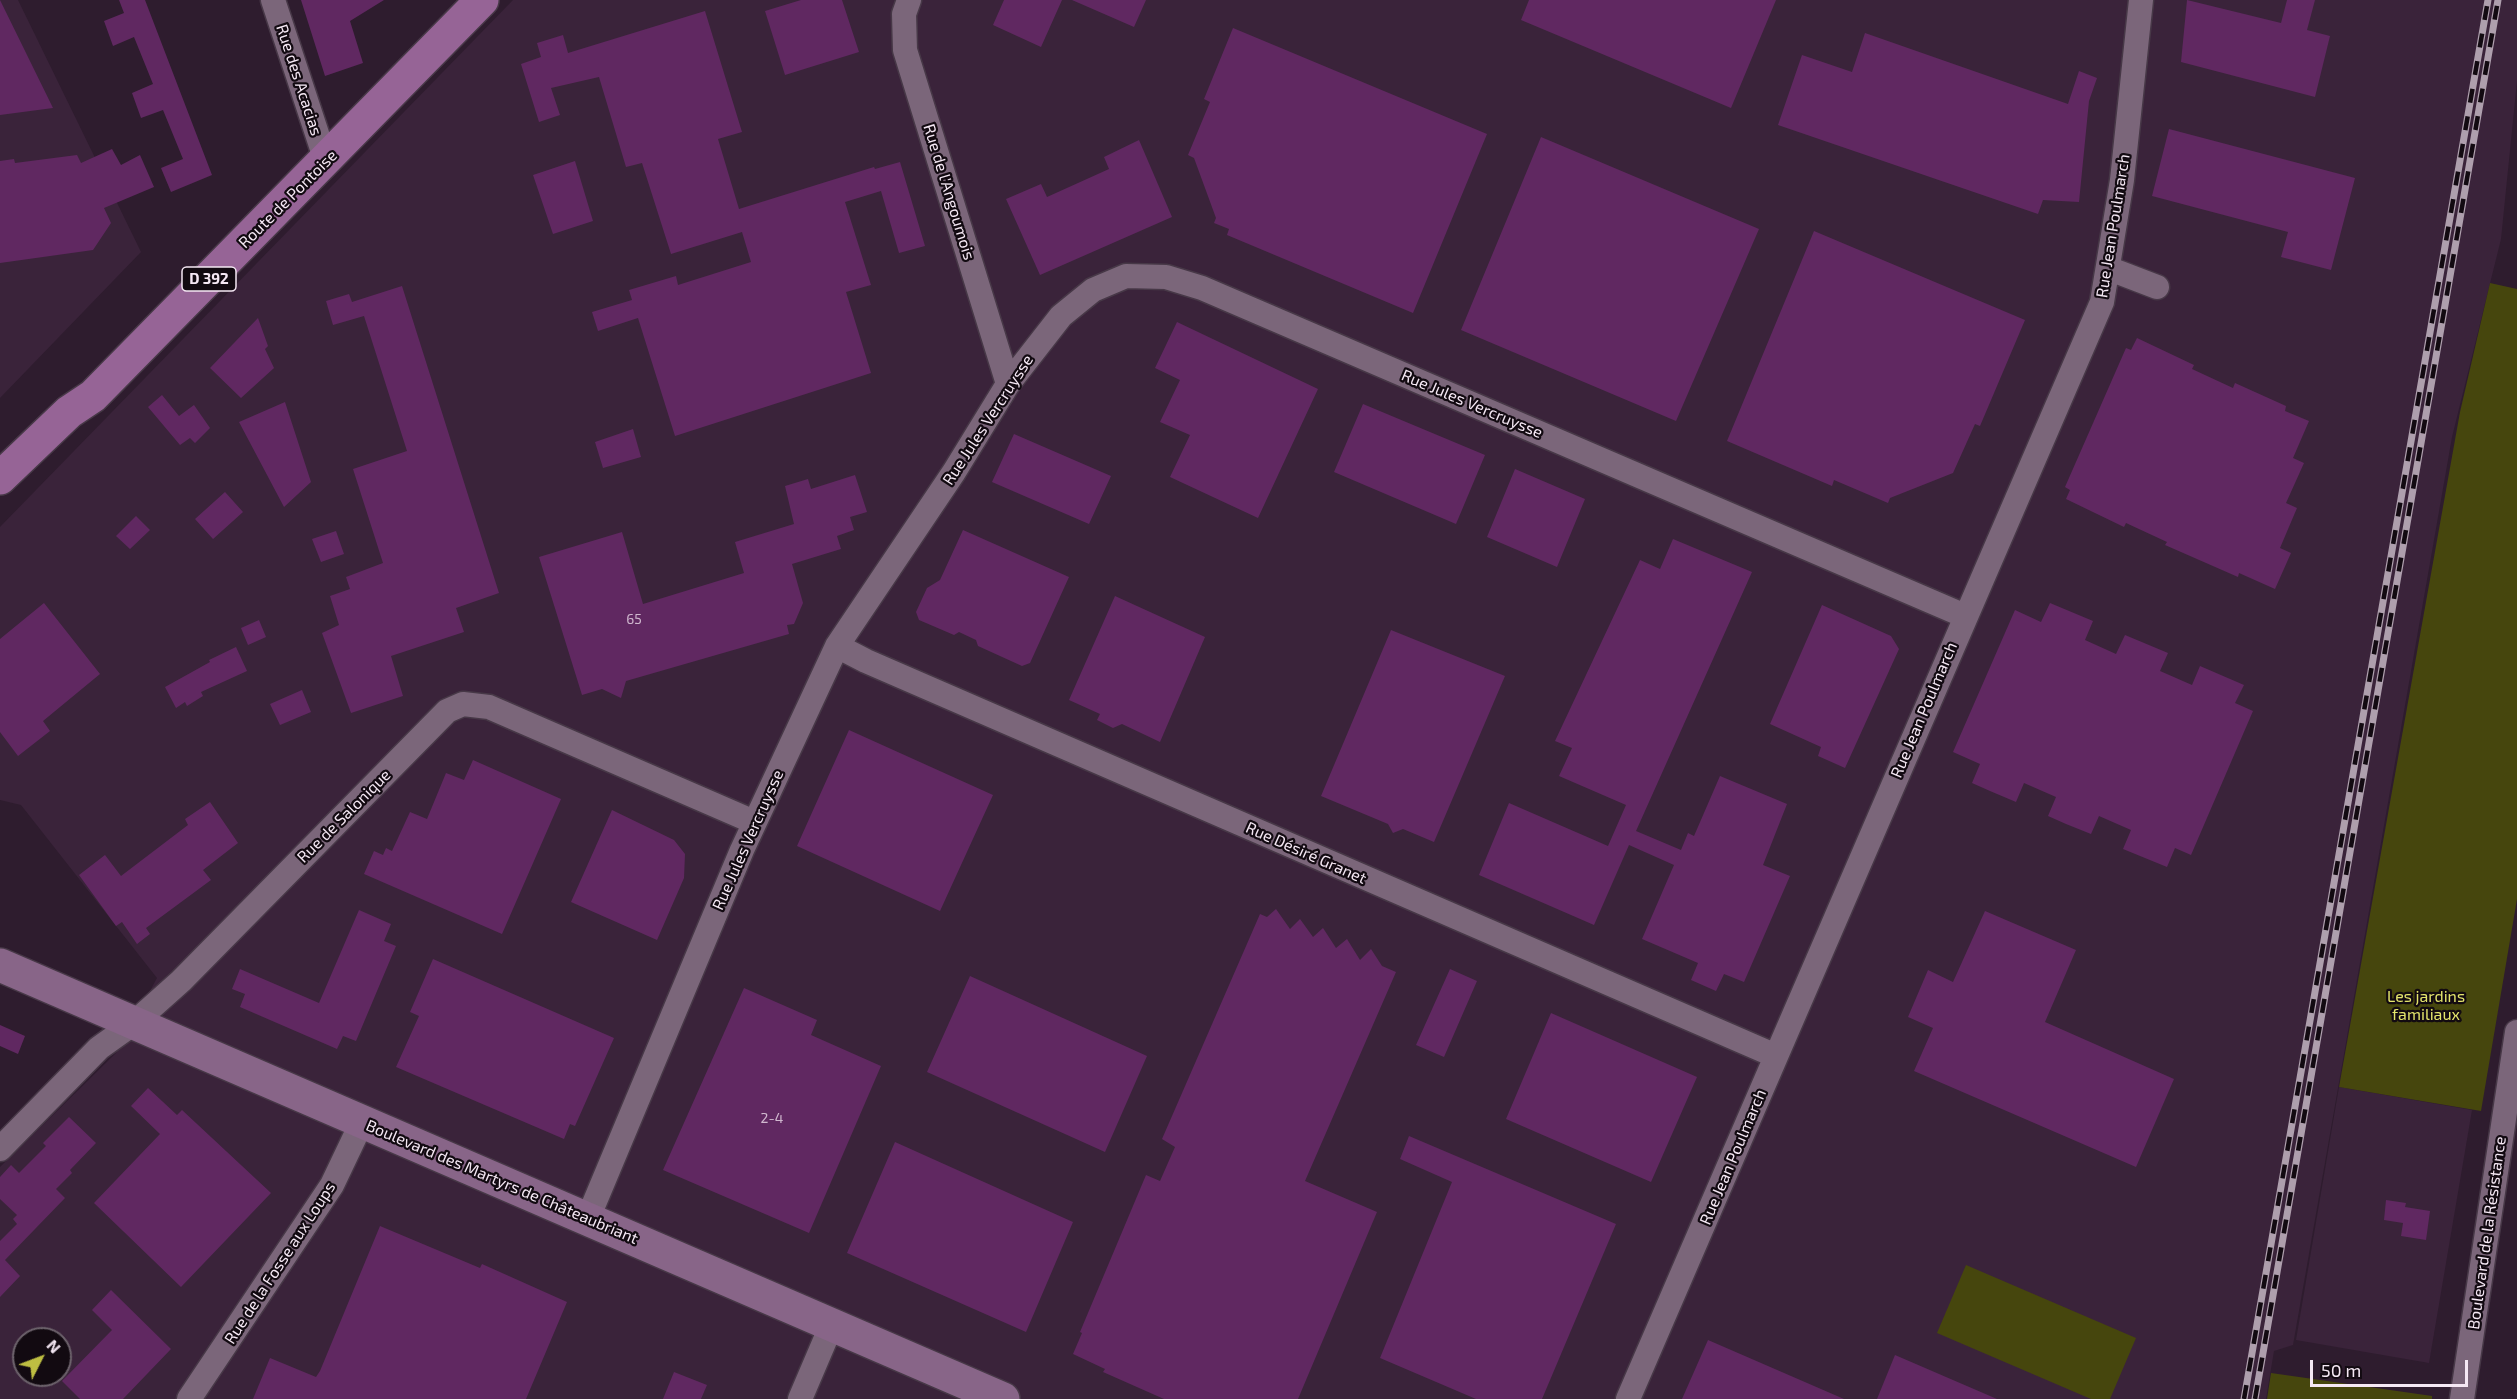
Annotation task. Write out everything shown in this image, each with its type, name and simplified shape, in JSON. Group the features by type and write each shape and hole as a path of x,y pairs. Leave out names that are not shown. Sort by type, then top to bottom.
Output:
{"main road":[{"name":"Route de Pontoise","path":"0,478 69,412 93,396 482,0"},
{"name":"Route de Pontoise","path":"0,502 79,420 93,396"},
{"name":"Boulevard des Martyrs de Châteaubriant","path":"0,965 1003,1399"}],"street":[{"name":"Rue des Acacias","path":"273,0 326,161"},
{"name":"Rue de l'Angoumois","path":"909,0 904,14 905,50 1008,384"},
{"name":"Rue Jean Poulmarch","path":"1628,1399 2102,302 2110,269 2122,180 2141,0"},
{"path":"2110,269 2157,287"},
{"name":"Rue Jules Vercruysse","path":"588,1218 754,822 837,646 954,472 1008,384 1061,316 1093,290 1126,276 1166,277 1202,288 1965,616"},
{"name":"Rue Désiré Granet","path":"837,646 866,661 1776,1056"},
{"name":"Rue de Salonique","path":"0,1149 99,1048 134,1023 181,981 447,711 463,704 489,707 754,822"},
{"name":"Boulevard de la Résistance","path":"2462,1399 2517,1032"},
{"name":"Rue de la Fosse aux Loups","path":"189,1399 332,1185 362,1122"},
{"path":"800,1399 832,1324"}],"shaded area":[{"path":"0,0 18,0 141,252 0,398"},
{"path":"513,0 2517,0 2517,81 2501,239 2452,437 2293,1345 2274,1351 2266,1399 0,1399 0,1167 116,1053 157,978 21,805 0,800 0,527"},
{"path":"2339,1087 2472,1110 2429,1363 2296,1340"}],"green space":[{"name":"Les jardins familiaux","path":"2490,283 2517,289 2517,899 2481,1111 2339,1087 2460,412"},
{"path":"1966,1265 2136,1338 2110,1399 2091,1399 1937,1333"},
{"path":"2271,1373 2432,1396 2432,1399 2267,1399"}],"building":[{"path":"0,0 53,108 0,115"},
{"path":"119,0 145,0 212,175 171,192 161,168 183,159 163,110 141,118 132,93 153,84 134,37 113,46 104,21 124,13"},
{"path":"301,0 384,0 350,21 363,63 325,76"},
{"path":"801,0 842,0 859,52 785,75 765,11"},
{"path":"1004,0 1062,0 1041,47 993,25"},
{"path":"1072,0 1146,0 1134,27"},
{"path":"1529,0 1776,0 1731,108 1521,20"},
{"path":"2187,0 2281,23 2287,0 2315,0 2307,30 2330,36 2315,97 2181,62"},
{"path":"705,11 742,132 718,139 739,209 874,167 875,169 900,162 925,246 899,253 881,191 845,202 871,285 846,292 871,373 675,436 638,318 598,331 592,312 632,300 629,290 676,276 678,285 751,262 742,232 671,254 642,163 626,167 599,77 551,88 560,115 539,122 521,64 541,57 537,43 563,35 568,53"},
{"path":"1233,28 1487,134 1413,313 1227,235 1229,229 1214,223 1216,218 1194,158 1188,155 1210,102 1204,99"},
{"path":"1865,33 2068,104 2079,71 2097,78 2089,101 2079,202 2043,200 2038,214 1778,125 1802,55 1852,72"},
{"path":"2169,129 2355,178 2331,270 2281,257 2288,232 2152,196"},
{"path":"1541,137 1759,229 1676,421 1461,330"},
{"path":"1139,140 1172,217 1040,275 1006,199 1041,184 1047,197 1109,169 1104,157"},
{"path":"112,149 121,165 140,155 154,187 104,208 111,223 93,250 0,263 0,161 14,159 15,163 77,155 81,163"},
{"path":"575,161 593,221 553,234 533,175"},
{"path":"1814,231 2025,320 1980,426 1975,424 1953,473 1890,498 1888,503 1834,480 1832,486 1727,441"},
{"path":"402,286 499,593 456,608 464,632 391,656 403,696 351,713 322,633 339,625 330,596 350,589 346,577 383,563 353,469 407,451 364,316 333,325 326,301 349,294 352,302"},
{"path":"258,318 268,346 265,349 274,368 241,398 210,368"},
{"path":"1177,322 1318,389 1258,518 1170,477 1190,435 1160,422 1180,380 1155,368"},
{"path":"2137,338 2194,365 2192,369 2233,388 2235,383 2286,406 2285,411 2309,421 2293,458 2304,463 2286,503 2297,508 2280,548 2291,553 2275,589 2239,573 2238,577 2165,545 2167,542 2126,523 2124,527 2066,499 2070,490 2065,487 2126,348 2131,350"},
{"path":"162,395 179,416 194,405 210,428 195,443 190,438 180,445 148,407"},
{"path":"285,402 311,482 284,507 239,422"},
{"path":"1363,404 1485,455 1456,524 1334,472"},
{"path":"633,429 641,457 603,468 595,442"},
{"path":"1014,434 1111,476 1089,524 992,482"},
{"path":"1515,469 1585,499 1557,567 1487,537"},
{"path":"855,475 867,512 850,517 854,530 837,536 841,549 792,564 803,603 794,624 787,625 789,634 626,681 621,698 602,689 582,695 539,557 622,532 643,604 744,573 735,542 794,524 785,486 808,479 811,489"},
{"path":"225,492 243,512 213,539 195,519"},
{"path":"136,516 150,530 130,549 116,536"},
{"path":"963,530 1069,577 1030,663 1022,666 978,646 976,640 959,632 954,635 919,620 916,612 927,588 940,580"},
{"path":"336,531 344,554 321,562 312,539"},
{"path":"1673,539 1752,572 1636,831 1681,850 1688,833 1694,836 1720,776 1787,804 1763,865 1790,876 1744,982 1724,974 1716,991 1691,980 1698,963 1642,939 1674,865 1629,845 1594,925 1479,875 1509,803 1608,846 1626,805 1559,776 1572,748 1555,741 1640,560 1660,569"},
{"path":"1115,596 1205,637 1160,742 1122,724 1113,728 1097,720 1100,714 1069,700"},
{"path":"44,603 100,674 43,721 50,731 18,756 0,732 0,639"},
{"path":"2050,603 2093,621 2085,640 2116,654 2125,635 2168,653 2160,671 2192,685 2200,666 2244,685 2235,703 2253,711 2191,855 2175,848 2167,867 2123,849 2131,830 2099,816 2091,834 2048,816 2056,797 2024,783 2016,802 1972,783 1980,764 1953,752 2015,610 2041,622"},
{"path":"1822,605 1891,636 1899,649 1845,768 1818,756 1821,747 1770,724"},
{"path":"259,620 266,637 248,645 241,628"},
{"path":"1391,630 1505,676 1434,842 1403,829 1393,833 1388,824 1321,796"},
{"path":"236,647 247,671 201,692 203,696 187,706 185,702 176,708 165,687 210,662 209,660"},
{"path":"302,690 311,712 280,725 270,704"},
{"path":"849,730 993,795 940,911 797,846"},
{"path":"473,760 561,799 502,934 364,874 374,851 383,855 386,848 392,851 410,812 427,819 446,773 464,780"},
{"path":"210,802 238,843 203,870 211,880 146,928 150,934 137,944 122,922 116,926 79,875 105,855 121,876 188,825 185,819"},
{"path":"612,810 674,840 685,854 684,878 657,940 571,902"},
{"path":"1276,909 1290,929 1300,919 1313,937 1323,928 1336,948 1347,939 1360,960 1371,949 1382,966 1396,972 1305,1181 1377,1212 1298,1399 1164,1399 1103,1372 1105,1369 1073,1354 1082,1333 1080,1332 1146,1175 1160,1181 1175,1147 1162,1139 1260,914 1267,917"},
{"path":"359,910 391,924 384,941 396,946 356,1041 343,1036 337,1049 240,1007 245,994 232,989 240,969 319,1003"},
{"path":"1985,911 2076,950 2045,1022 2174,1079 2136,1167 1914,1071 1933,1028 1908,1017 1928,970 1953,982"},
{"path":"433,959 614,1038 575,1126 570,1124 564,1139 396,1067 419,1016 410,1012"},
{"path":"1450,969 1477,981 1444,1057 1416,1045"},
{"path":"970,976 1147,1056 1105,1152 927,1072"},
{"path":"744,988 817,1020 811,1035 881,1066 809,1233 663,1170"},
{"path":"1551,1013 1697,1077 1651,1182 1506,1119"},
{"path":"0,1025 25,1036 18,1054 0,1046"},
{"path":"148,1088 177,1115 182,1110 271,1193 181,1287 94,1203 160,1134 131,1106"},
{"path":"69,1117 96,1143 70,1170 72,1173 56,1189 65,1198 5,1260 20,1276 0,1297 0,1241 17,1224 13,1219 17,1215 0,1199 0,1177 11,1165 19,1173 46,1146 43,1143"},
{"path":"1409,1136 1616,1224 1542,1399 1476,1399 1380,1358 1452,1182 1400,1159"},
{"path":"895,1142 1073,1222 1026,1332 847,1253"},
{"path":"2386,1200 2406,1203 2405,1207 2430,1211 2426,1240 2401,1236 2403,1223 2384,1220"},
{"path":"380,1226 480,1268 482,1264 567,1302 526,1399 253,1399 270,1358 316,1377"},
{"path":"111,1290 171,1349 123,1399 80,1399 68,1387 72,1387 72,1371 112,1330 92,1310"},
{"path":"1708,1340 1844,1399 1682,1399"},
{"path":"1895,1355 1997,1399 1877,1399"},
{"path":"674,1372 707,1385 701,1399 663,1399"}],"railway":[{"path":"2244,1399 2488,0"},
{"path":"2255,1399 2498,0"}]}
